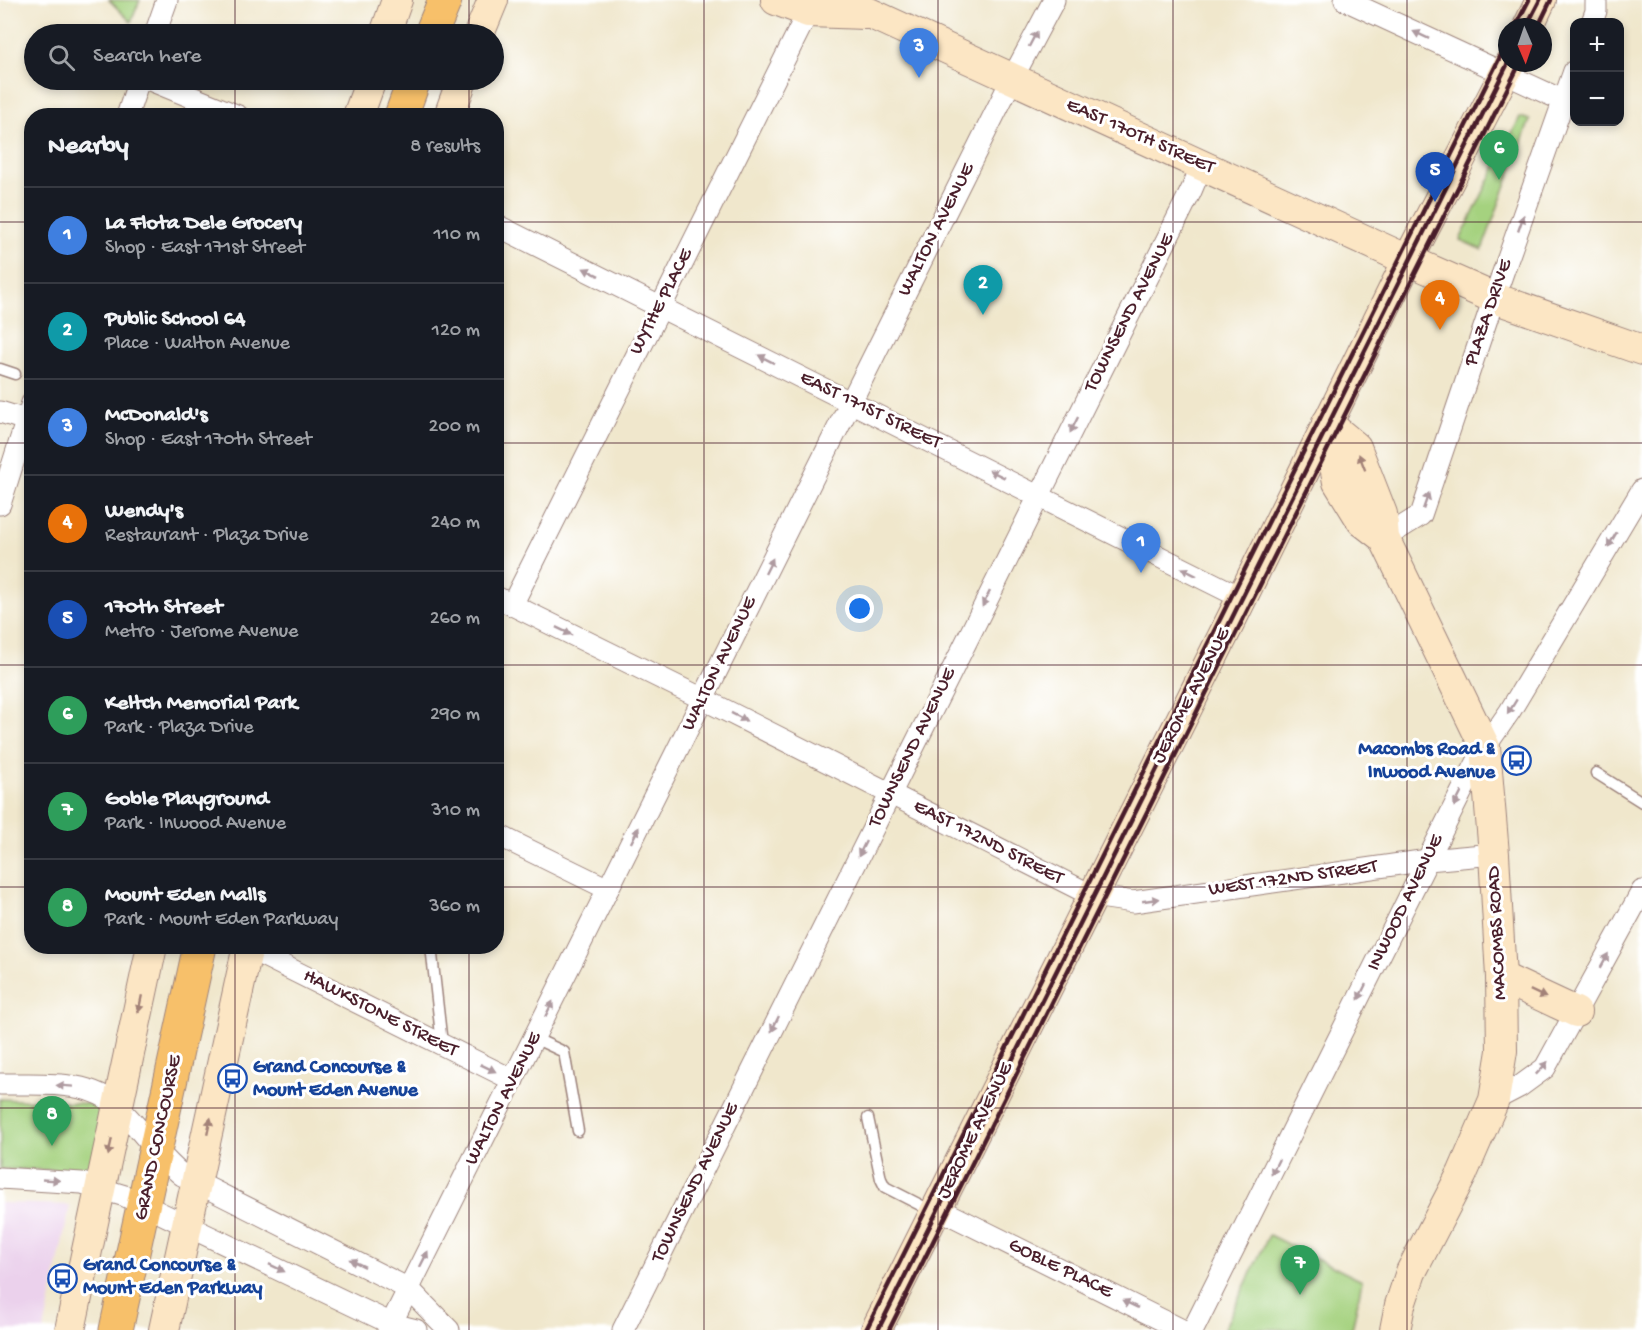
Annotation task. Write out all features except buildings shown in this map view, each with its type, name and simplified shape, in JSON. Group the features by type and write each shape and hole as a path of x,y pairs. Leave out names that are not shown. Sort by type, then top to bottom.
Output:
{"main road":[{"path":"435,24 445,0"},
{"path":"404,108 410,90"},
{"name":"GRAND CONCOURSE","path":"116,1330 198,954"}],"street":[{"path":"159,24 167,0"},
{"path":"389,24 397,0"},
{"path":"483,24 493,0"},
{"name":"EAST 170TH STREET","path":"776,0 811,6 865,7"},
{"name":"EAST 170TH STREET","path":"841,0 865,7 1012,79 1494,298 1642,350"},
{"name":"WALTON AVENUE","path":"390,1327 1012,79 1054,0"},
{"path":"1345,0 1498,65"},
{"path":"1532,18 1541,0"},
{"path":"1593,18 1596,0"},
{"name":"WYTHE PLACE","path":"504,601 660,306 811,6"},
{"name":"JEROME AVENUE","path":"876,1330 1242,598 1408,260 1505,72"},
{"path":"1512,72 1564,101"},
{"name":"PLAZA DRIVE","path":"1384,538 1421,515 1494,298 1575,72"},
{"path":"130,108 136,90"},
{"path":"174,90 218,108"},
{"path":"361,108 367,90"},
{"path":"452,108 458,90"},
{"name":"TOWNSEND AVENUE","path":"623,1330 1202,165"},
{"name":"EAST 171ST STREET","path":"504,229 1242,598"},
{"path":"0,412 24,412"},
{"name":"MACOMBS ROAD","path":"1327,423 1356,447 1382,514 1384,538 1485,747 1494,854 1501,977 1502,1051 1494,1100 1461,1174 1411,1272 1400,1305 1395,1330"},
{"path":"0,504 24,428"},
{"name":"INWOOD AVENUE","path":"1193,1330 1485,747 1510,711 1642,490"},
{"name":"EAST 172ND STREET","path":"504,601 1093,896"},
{"path":"504,838 608,889"},
{"name":"WEST 172ND STREET","path":"1093,896 1133,902 1428,860 1494,854"},
{"path":"1494,1100 1519,1087 1545,1068 1642,891"},
{"path":"70,1330 150,954"},
{"path":"164,1330 246,954"},
{"name":"HAWKSTONE STREET","path":"262,954 513,1080"},
{"path":"1501,977 1576,1012"},
{"path":"0,1084 86,1089 104,1096 119,1107 176,1170 196,1183 409,1289 449,1330"},
{"path":"0,1178 73,1181 102,1188 145,1204 187,1224 390,1327 416,1330"},
{"name":"GOBLE PLACE","path":"936,1210 1182,1330"}],"lane":[{"path":"0,369 15,374"},
{"path":"1596,773 1642,802"},
{"path":"432,954 442,1045"},
{"path":"534,1038 564,1052 578,1131"},
{"path":"868,1118 881,1179 885,1186 936,1210"}],"shaded area":[{"path":"0,1203 70,1205 44,1330 0,1330"}],"green space":[{"path":"109,0 140,0 131,22"},
{"path":"1520,117 1530,120 1482,250 1460,240"},
{"path":"0,1099 95,1104 109,1122 98,1176 55,1170 0,1169"},
{"path":"1269,1235 1362,1281 1352,1330 1224,1329"}],"railway":[{"path":"1520,18 1529,0"},
{"path":"1531,18 1540,0"},
{"path":"1542,18 1551,0"},
{"path":"866,1330 1498,61"},
{"path":"878,1330 1504,72"},
{"path":"889,1330 1516,72"}],"place":[{"name":"McDonald's","path":"919,78"},
{"name":"Keltch Memorial Park","path":"1499,180"},
{"name":"170th Street","path":"1435,202"},
{"name":"Public School 64","path":"983,315"},
{"name":"Wendy's","path":"1440,330"},
{"name":"La Flota Dele Grocery","path":"1141,573"},
{"name":"Macombs Road & Inwood Avenue","path":"1516,761"},
{"name":"Grand Concourse & Mount Eden Avenue","path":"232,1079"},
{"name":"Mount Eden Malls","path":"52,1146"},
{"name":"Grand Concourse & Mount Eden Parkway","path":"62,1278"},
{"name":"Goble Playground","path":"1300,1295"}]}
